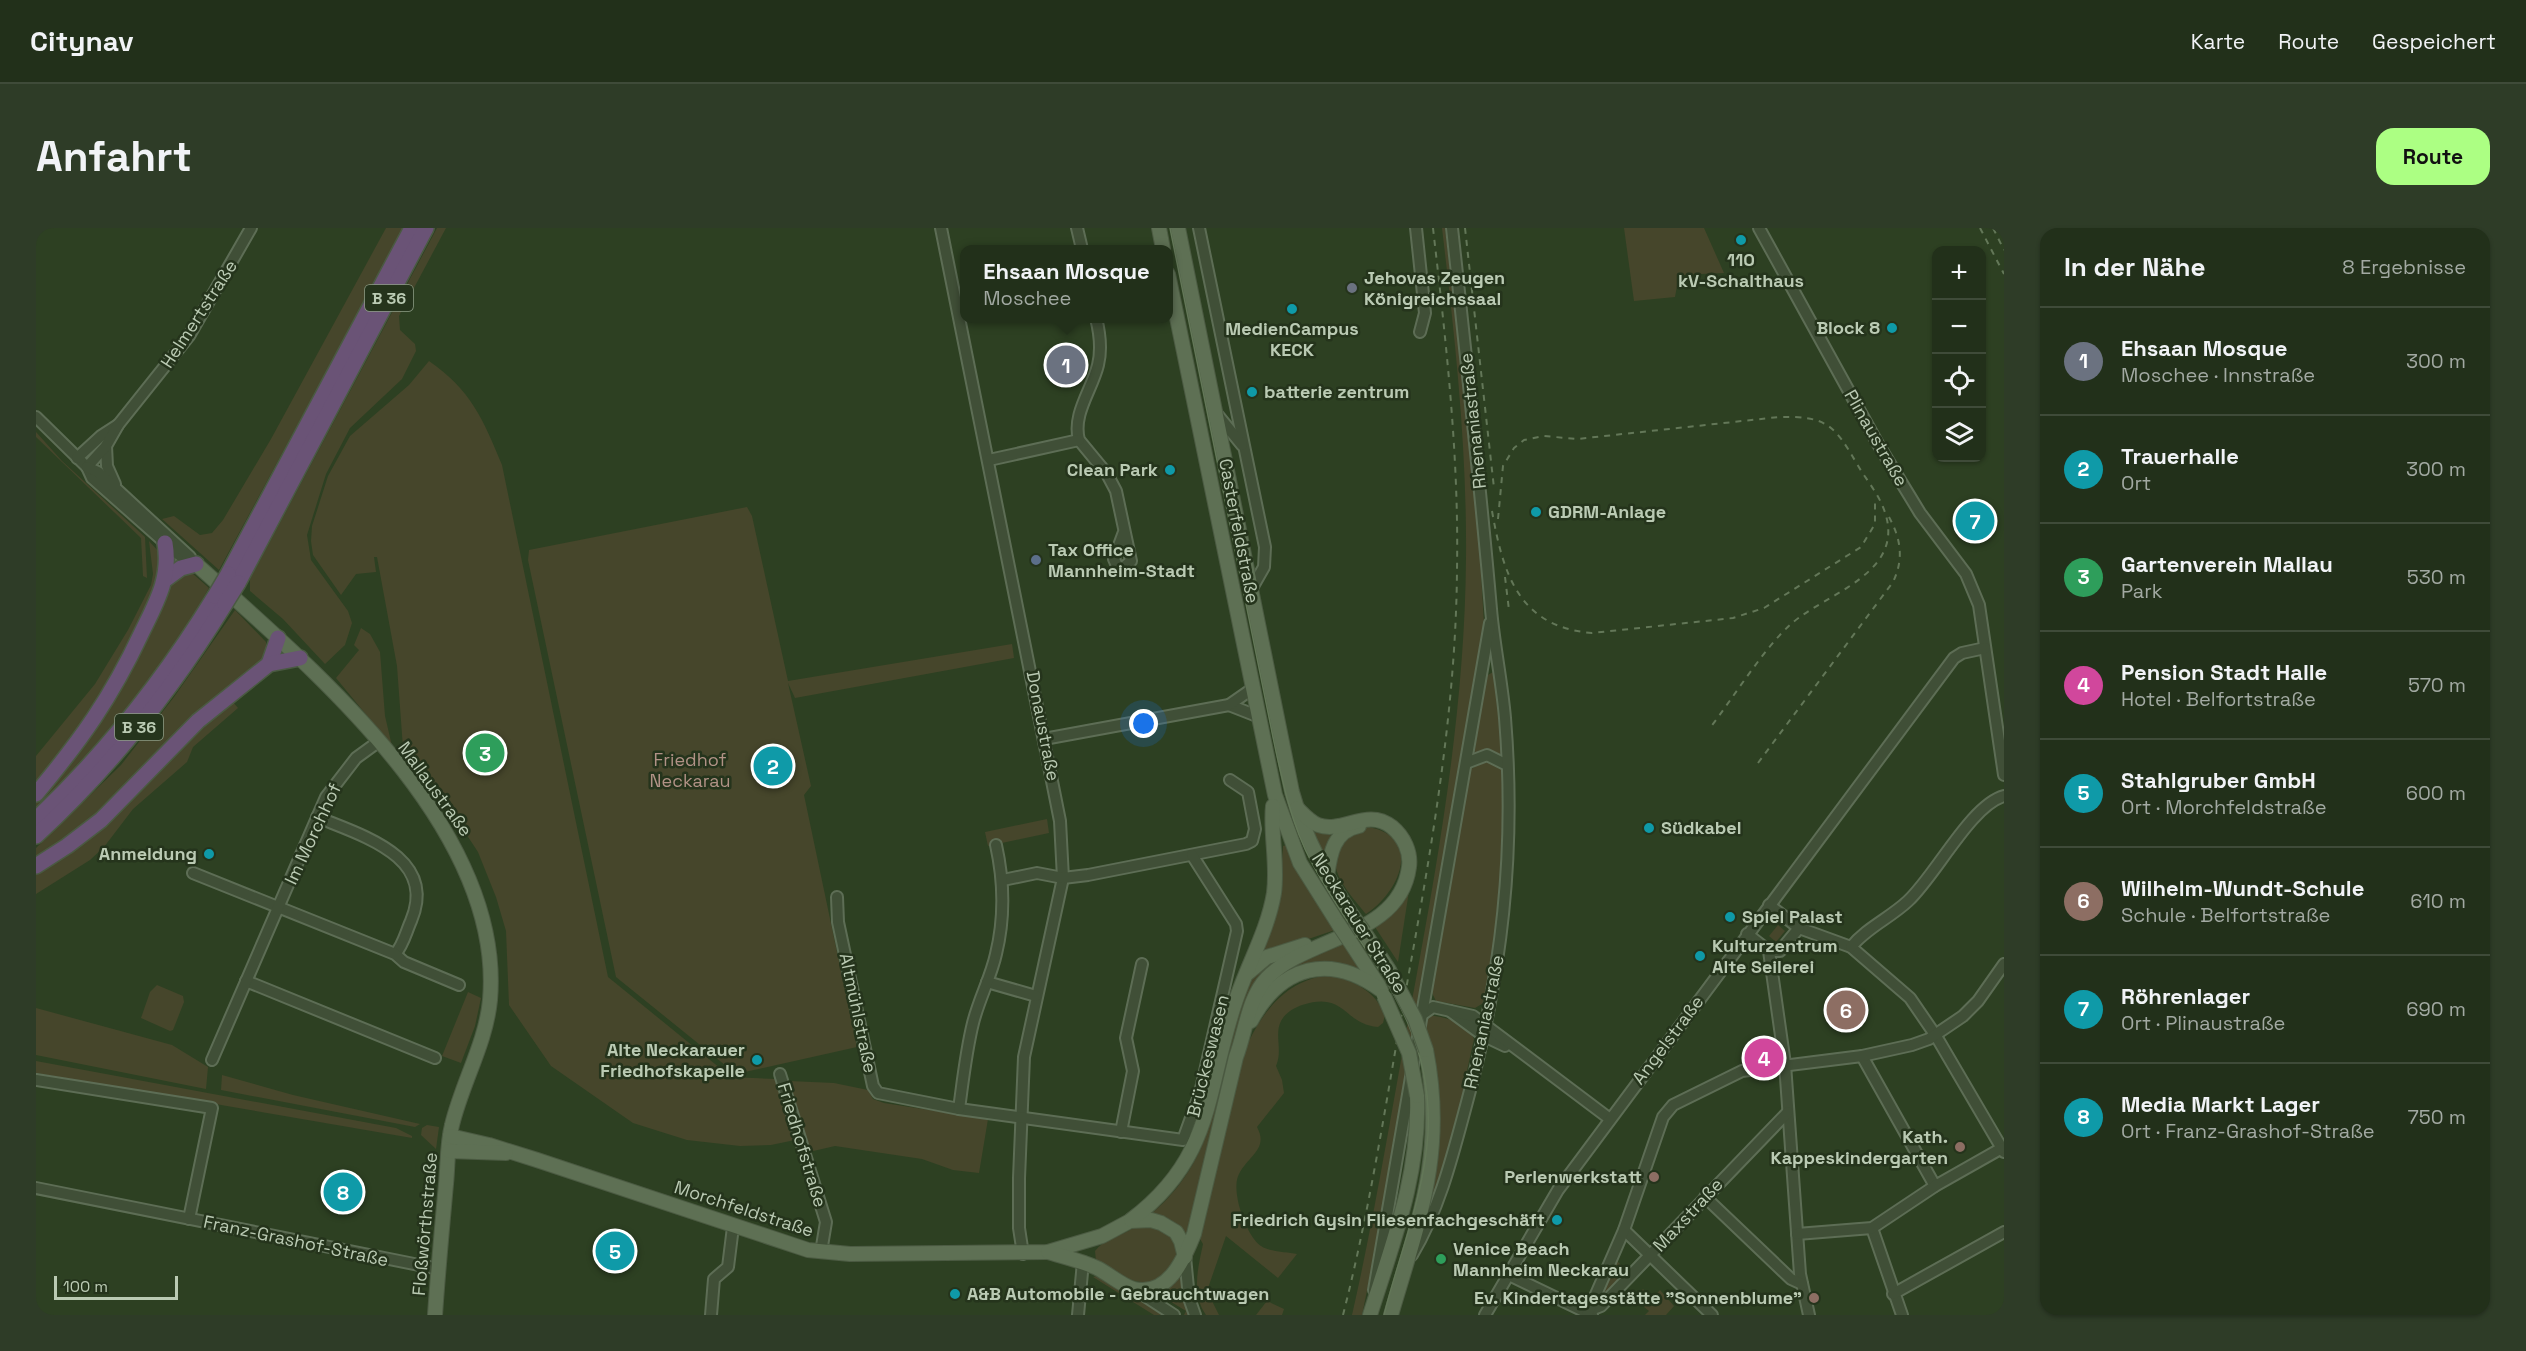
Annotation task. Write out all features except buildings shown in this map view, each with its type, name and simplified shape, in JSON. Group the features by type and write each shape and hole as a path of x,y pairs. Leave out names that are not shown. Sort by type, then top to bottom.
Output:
{"highway":[{"name":"B 36","path":"233,579 412,228"},
{"name":"B 36","path":"36,836 78,797 128,742 174,682 426,228"},
{"path":"36,794 91,727 123,673 166,579 168,558 165,543"},
{"path":"166,579 181,567 196,564"},
{"name":"B 36","path":"36,819 93,762 131,717 220,600"},
{"path":"36,866 67,846 101,819 198,722 269,663 278,638"},
{"path":"269,663 300,658"}],"main road":[{"path":"1159,228 1162,245"},
{"name":"Casterfeldstraße","path":"1178,228 1297,808"},
{"name":"Casterfeldstraße","path":"1173,299 1275,795"},
{"name":"Mallaustraße","path":"196,564 300,658 378,742 429,806 453,841 469,874 487,930 490,953 489,1011 450,1137"},
{"name":"Neckarauer Straße","path":"1275,795 1300,863 1383,993 1409,1053 1416,1096 1417,1140 1412,1175 1401,1220 1372,1310"},
{"name":"Morchfeldstraße","path":"450,1137 489,1145 797,1248 821,1252 1019,1254 1048,1252 1102,1236 1130,1221 1149,1207 1177,1176 1198,1140 1209,1106 1230,1020 1274,894 1276,866 1272,814 1275,795"},
{"path":"1246,1031 1253,999 1268,977 1300,954 1351,934 1371,921 1396,898 1409,871 1410,858 1406,845 1390,825 1377,819 1369,819 1330,827 1318,826 1297,808"},
{"name":"Neckarauer Straße","path":"1297,808 1310,844 1327,876 1389,970 1414,1019 1426,1050 1434,1106 1432,1152 1418,1223 1391,1315"},
{"path":"1245,977 1268,957 1347,930 1381,909 1402,874 1403,851 1397,841 1381,826 1367,824 1352,827 1333,845 1327,876"},
{"path":"1134,1289 1149,1288 1163,1283 1176,1272 1185,1257 1194,1234 1236,1057 1256,1012 1273,991 1293,977 1313,969 1332,967 1353,972 1383,993"},
{"name":"Floßwörthstraße","path":"435,1315 450,1137"},
{"name":"Morchfeldstraße","path":"448,1151 487,1155 508,1153"},
{"path":"1130,1221 1151,1220 1169,1227 1181,1240 1185,1257"},
{"name":"Morchfeldstraße","path":"1083,1262 1102,1236"},
{"name":"Morchfeldstraße","path":"1048,1252 1083,1262 1134,1289"}],"street":[{"name":"Helmertstraße","path":"87,467 106,446 118,425 189,336 251,228"},
{"name":"Donaustraße","path":"941,228 960,320"},
{"path":"1077,228 1081,245"},
{"name":"Casterfeldstraße","path":"1199,228 1265,547 1264,567 1252,588"},
{"path":"1416,228 1425,313 1420,332"},
{"name":"Rhenaniastraße","path":"1404,1268 1426,1230 1443,1186 1485,1030 1495,987 1505,908 1509,826 1498,647 1492,614 1486,537 1452,228"},
{"name":"Plinaustraße","path":"1759,228 1884,454 1920,513 1966,574 1978,605 2004,775"},
{"name":"Donaustraße","path":"961,323 1058,802 1063,878 1024,1057 1020,1118 1019,1254"},
{"path":"1097,323 1100,351 1096,371 1079,417 1079,440 1112,483 1124,532"},
{"name":"Casterfeldstraße","path":"1215,412 1244,447"},
{"name":"Mallaustraße","path":"36,417 77,458 87,467 98,472 184,550 196,564"},
{"name":"Helmertstraße","path":"77,458 101,436 118,425"},
{"path":"989,460 1079,440"},
{"path":"106,446 109,471 120,492"},
{"name":"Mallaustraße","path":"87,467 92,478 165,543 179,555 196,564"},
{"name":"Rhenaniastraße","path":"1372,1310 1380,1244 1492,614"},
{"path":"1486,647 1498,647"},
{"name":"Angelstraße","path":"1485,1315 1558,1190 1747,934 1954,658 1962,653 1985,648"},
{"path":"1044,739 1230,705 1252,689"},
{"path":"1230,705 1257,716"},
{"name":"Im Morchhof","path":"212,1060 317,817 340,776 356,758 378,742"},
{"path":"1466,763 1486,755 1507,765"},
{"path":"1003,880 1037,873 1063,878 1088,875 1246,844 1255,835 1248,792 1230,780"},
{"path":"1851,947 1859,936 1888,918 1915,894 1985,805 2004,796"},
{"path":"317,817 380,844 397,857 413,877 418,903 395,954"},
{"path":"959,1109 966,1053 996,953 1003,880 996,845"},
{"name":"Brückeswasen","path":"1020,1118 1183,1140 1200,1093 1237,931 1236,924 1192,855"},
{"name":"Im Morchhof","path":"193,873 280,907"},
{"name":"Altmühlstraße","path":"837,897 838,922 873,1086 883,1096 1020,1118"},
{"path":"1770,905 1799,928 1851,947 1910,998 1936,1036 2003,1150 1935,1186 1872,1228 1797,1234"},
{"path":"280,907 395,954 404,962 459,986"},
{"path":"1747,934 1769,951 1780,951 1799,928"},
{"path":"1769,951 1785,1064 1802,1284 1809,1315"},
{"path":"1121,1132 1133,1071 1126,1038 1142,964"},
{"path":"1509,1275 1589,1314 1624,1230 1665,1113 1674,1105 1742,1071 1862,1056 1912,1046 1936,1036 1963,1016 1978,1001 2004,964"},
{"path":"246,981 405,1051 435,1058"},
{"path":"987,982 1036,996"},
{"path":"1425,992 1433,1007"},
{"path":"1420,1016 1433,1007 1449,1010 1519,1052 1610,1119"},
{"path":"1862,1056 1935,1186"},
{"name":"Friedhofstraße","path":"780,1074 826,1222 821,1252"},
{"name":"Franz-Grashof-Straße","path":"36,1080 216,1106 189,1219"},
{"name":"Maxstraße","path":"1589,1314 1602,1306 1788,1112"},
{"name":"Franz-Grashof-Straße","path":"36,1188 439,1269"},
{"path":"1705,1197 1791,1279 1802,1284"},
{"path":"711,1315 714,1279 728,1267 733,1227"},
{"path":"1872,1228 1902,1315"},
{"path":"1624,1230 1712,1315"},
{"path":"1893,1294 2004,1232"},
{"path":"1185,1257 1189,1298 1195,1315"},
{"path":"1078,1315 1083,1262"},
{"path":"1080,1286 1088,1276 1099,1269"},
{"name":"Morchfeldstraße","path":"1134,1289 1174,1315"}],"green space":[{"path":"386,228 404,228 219,570 162,519 174,516 200,535 212,533 223,520 271,439"},
{"path":"437,228 446,228 399,316 400,330 415,344 416,351 402,379 350,428 326,474 307,535 311,560 348,611 352,623 345,645 325,664 283,619 250,591 250,579"},
{"path":"1442,228 1445,228 1477,506 1484,623 1376,1247 1362,1315 1352,1315 1434,879 1450,772 1461,666 1465,612 1466,516 1456,351"},
{"path":"1624,228 1704,228 1724,273 1679,275 1675,297 1634,301"},
{"path":"429,361 466,395 482,420 502,465 608,977 731,1077 776,1079 795,1140 771,1145 740,1146 687,1140 633,1123 551,1066 509,1005 506,931 496,897 478,852 432,782 403,748 397,666 377,557 374,557 376,572 356,574 341,595 313,555 311,541 312,526 328,476 350,436 409,385"},
{"path":"36,432 62,461 145,537 147,578 143,576 141,538 36,437"},
{"name":"Friedhof Neckarau","path":"747,507 752,516 788,681 1012,644 1014,658 795,698 788,683 811,786 804,795 857,1047 736,1074 616,977 528,560 529,550"},
{"path":"149,541 160,553 157,591 115,681 36,788 36,756 95,684 128,630 151,585 153,574"},
{"path":"192,573 209,588 176,645 136,698 75,769 36,809 36,800 146,636 172,581 177,575"},
{"path":"235,610 266,642 266,651 261,664 96,819 36,861 36,848 121,765 174,697"},
{"path":"361,628 370,634 380,652 385,716 392,746 336,678 359,650 354,645"},
{"path":"1495,671 1503,757 1491,752 1474,755 1486,676"},
{"path":"232,701 238,708 193,747 187,762 133,809 104,847 90,860 36,894 36,872"},
{"path":"1486,760 1500,765 1503,771 1502,887 1487,1001 1475,1008 1436,1001 1432,993 1471,769"},
{"path":"1047,819 1049,833 988,846 985,832"},
{"path":"1369,827 1386,833 1396,842 1401,854 1396,880 1378,905 1366,914 1340,879 1335,859 1338,850 1348,838 1359,830"},
{"path":"1311,832 1331,834 1324,856"},
{"path":"1286,845 1305,885 1335,930 1261,955 1280,893 1283,846"},
{"path":"1411,878 1398,962 1373,924"},
{"path":"1778,925 1785,931 1776,942 1769,936"},
{"path":"1343,941 1363,972 1348,966 1322,965 1299,973 1262,994 1287,967"},
{"path":"1283,957 1253,987 1243,1007 1186,1244 1161,1281 1134,1281 1119,1275 1096,1261 1095,1251 1107,1241 1143,1221 1166,1200 1185,1177 1206,1135 1232,1027 1246,987 1261,967"},
{"path":"1331,975 1349,981 1370,993 1385,1015 1383,1023 1378,1027 1366,1025 1328,1002 1302,1005 1290,1011 1283,1018 1278,1032 1279,1054 1276,1066 1284,1093 1257,1127 1261,1141 1256,1152 1239,1174 1237,1191 1241,1212 1255,1241 1269,1250 1297,1254 1278,1278 1226,1236 1207,1291 1219,1315 1206,1315 1201,1307 1197,1290 1203,1244 1199,1237 1243,1054 1266,1012 1287,991 1300,983"},
{"path":"157,985 183,996 184,1002 173,1030 170,1031 141,1018 150,992"},
{"path":"468,992 481,998 475,1026 461,1063 442,1056"},
{"path":"36,1008 172,1045 208,1067 206,1089 36,1055"},
{"path":"1428,1015 1460,1024 1474,1039 1464,1084 1465,1094 1439,1195 1428,1215 1438,1159 1440,1111 1434,1058 1425,1027"},
{"path":"36,1061 396,1128 412,1138 36,1073"},
{"path":"222,1075 293,1095 420,1124 415,1127 221,1090"},
{"path":"789,1081 834,1083 868,1090 873,1099 884,1103 988,1119 979,1173 953,1170 922,1159 835,1146 809,1152"},
{"path":"427,1125 439,1127 436,1149 421,1135 422,1128"},
{"path":"1616,1260 1629,1273 1600,1303 1598,1300"},
{"path":"1100,1275 1109,1277 1166,1315 1154,1315 1093,1277"},
{"path":"1183,1276 1189,1315 1184,1315 1186,1311 1158,1294 1155,1299 1151,1293 1163,1290"},
{"path":"1643,1289 1649,1295 1641,1304 1638,1301 1632,1306 1625,1299 1631,1294 1635,1298"},
{"path":"1660,1290 1674,1306 1666,1315 1645,1315 1649,1311 1644,1307"},
{"path":"1267,1301 1284,1309 1282,1315 1256,1315"}],"tram line":[{"path":"1170,228 1288,802 1298,833 1312,863 1391,990 1407,1021 1419,1055 1427,1092 1428,1134 1422,1180 1384,1315"}],"railway":[{"path":"1343,1315 1369,1200 1422,898 1439,789 1452,679 1457,569 1456,484 1447,356 1433,228"},
{"path":"1465,228 1494,488"},
{"path":"1980,228 2004,274"},
{"path":"1993,228 2004,250"},
{"path":"1498,519 1503,466 1514,448 1524,440 1544,436 1577,439 1779,417 1808,418 1827,425 1835,431 1883,507 1888,530 1885,549 1875,565 1861,578 1806,612 1781,634 1710,728"},
{"path":"1492,511 1502,555 1518,593 1531,608 1547,620 1567,629 1592,633 1733,618 1764,608 1861,547 1875,524 1875,500"},
{"path":"1758,763 1893,582 1899,565 1900,549 1889,517"},
{"path":"1505,577 1509,610"}],"place":[{"name":"110 kV-Schalthaus","path":"1741,240"},
{"name":"Jehovas Zeugen Königreichssaal","path":"1352,288"},
{"name":"MedienCampus KECK","path":"1292,309"},
{"name":"Block 8","path":"1892,328"},
{"name":"Ehsaan Mosque","path":"1066,365"},
{"name":"batterie zentrum","path":"1252,392"},
{"name":"Clean Park","path":"1170,470"},
{"name":"GDRM-Anlage","path":"1536,512"},
{"name":"Röhrenlager","path":"1975,521"},
{"name":"Tax Office Mannheim-Stadt","path":"1036,560"},
{"name":"Gartenverein Mallau","path":"485,753"},
{"name":"Trauerhalle","path":"773,766"},
{"name":"Südkabel","path":"1649,828"},
{"name":"Anmeldung","path":"209,854"},
{"name":"Spiel Palast","path":"1730,917"},
{"name":"Kulturzentrum Alte Seilerei","path":"1700,956"},
{"name":"Wilhelm-Wundt-Schule","path":"1846,1010"},
{"name":"Pension Stadt Halle","path":"1764,1058"},
{"name":"Alte Neckarauer Friedhofskapelle","path":"757,1060"},
{"name":"Kath. Kappeskindergarten","path":"1960,1147"},
{"name":"Perlenwerkstatt","path":"1654,1177"},
{"name":"Media Markt Lager","path":"343,1192"},
{"name":"Friedrich Gysin Fliesenfachgeschäft","path":"1557,1220"},
{"name":"Stahlgruber GmbH","path":"615,1251"},
{"name":"Venice Beach Mannheim Neckarau","path":"1441,1259"},
{"name":"A&B Automobile - Gebrauchtwagen","path":"955,1294"},
{"name":"Ev. Kindertagesstätte \"Sonnenblume\"","path":"1814,1298"}]}
